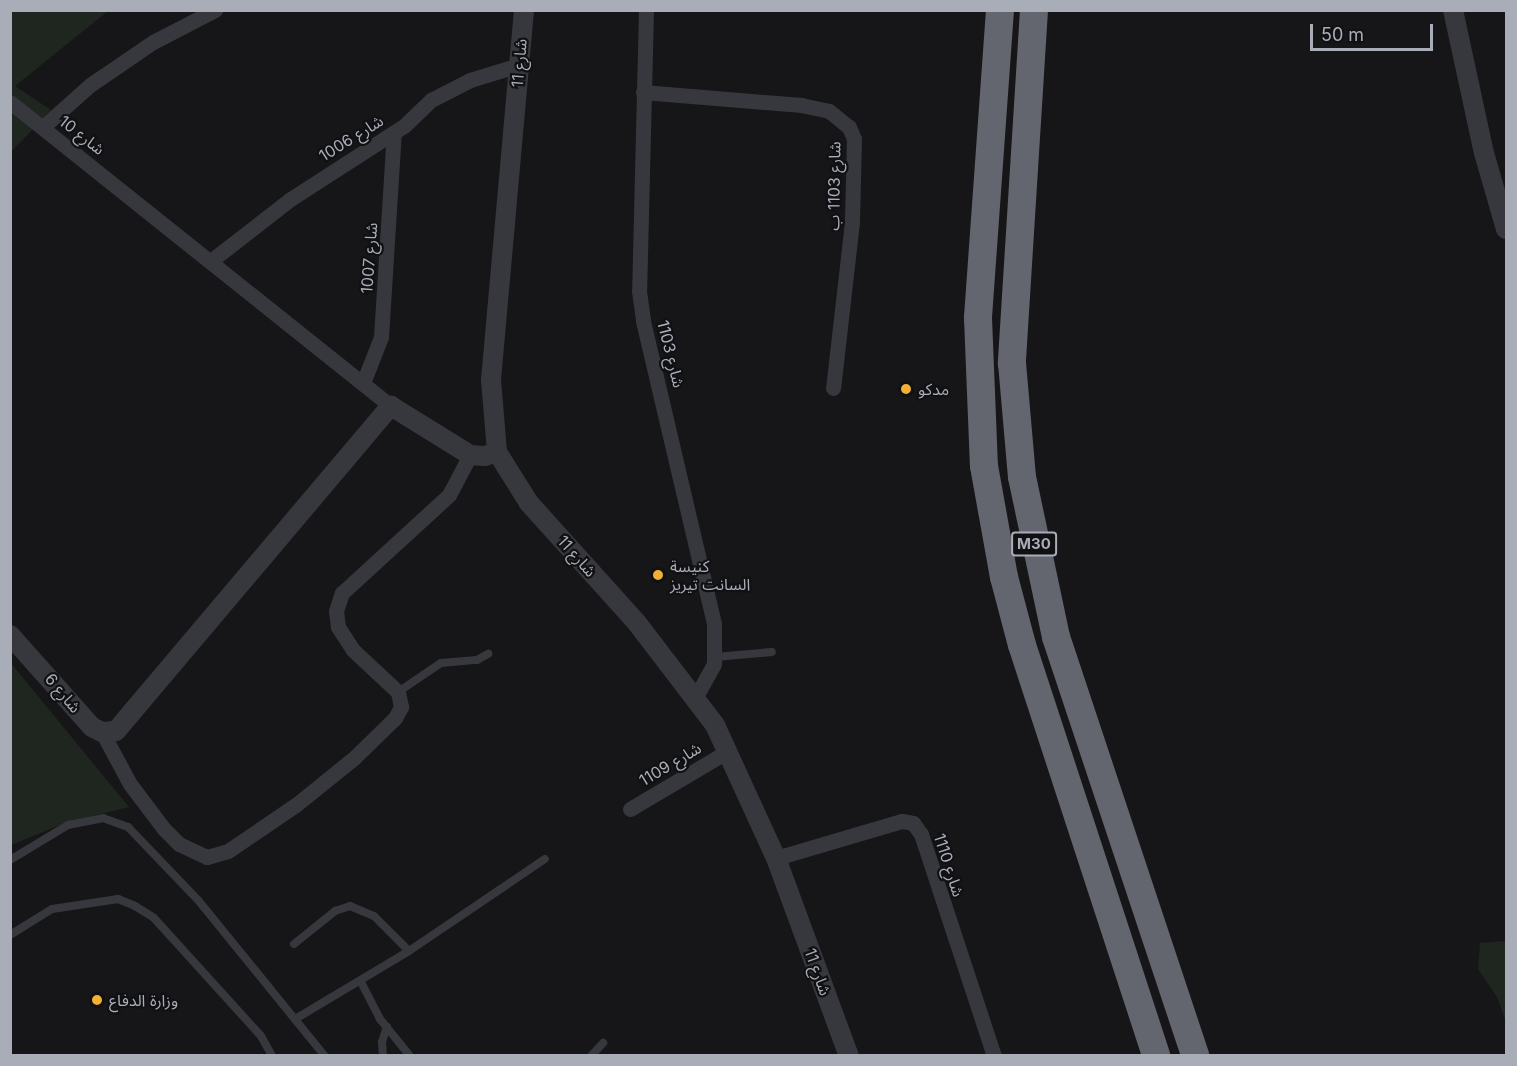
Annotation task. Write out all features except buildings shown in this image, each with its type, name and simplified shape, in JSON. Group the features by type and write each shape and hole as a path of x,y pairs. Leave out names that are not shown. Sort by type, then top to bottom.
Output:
{"highway":[{"name":"M30","path":"1000,10 978,318 984,466 1004,577 1022,645 1156,1056"},
{"name":"M30","path":"1034,10 1012,363 1022,477 1056,637 1195,1056"}],"street":[{"path":"43,128 90,85 192,16 215,10"},
{"name":"شارع 11","path":"524,10 491,380 497,452 529,503 637,623 696,697 728,751 776,858 849,1056"},
{"name":"شارع 1103","path":"646,10 639,291 643,321 714,624 715,657 696,697"},
{"path":"1453,10 1484,153 1506,229"},
{"name":"شارع 1006","path":"212,260 289,200 394,132 450,89 519,65"},
{"name":"شارع 1103 ب","path":"643,92 801,105 829,111 849,127 854,139 852,222 833,388"},
{"name":"شارع 10","path":"10,102 132,196 391,406"},
{"name":"شارع 1007","path":"363,383 381,337 394,132"},
{"path":"470,455 448,495 342,593 336,611 338,627 354,650 398,692 400,707 395,717 355,757 297,804 239,845 211,858 179,844 164,829 130,784 102,732 121,726 391,406 470,455 484,456 497,452"},
{"name":"شارع 6","path":"10,635 92,727 102,732"},
{"name":"شارع 1109","path":"630,809 728,751"},
{"name":"شارع 1110","path":"776,858 902,821 913,822 994,1056"}],"lane":[{"path":"715,657 772,652"},
{"path":"398,692 441,663 477,660 488,654"},
{"path":"10,860 68,825 103,818 128,827 158,854 297,1018 325,1056"},
{"path":"297,1018 361,982 545,859"},
{"path":"10,935 51,909 118,899 135,906 162,927 261,1036 272,1056"},
{"path":"294,944 334,911 350,906 374,916 409,951"},
{"path":"361,982 387,1027 410,1056"},
{"path":"383,1056 382,1042 387,1027"},
{"path":"591,1056 603,1043"}],"shaded area":[{"path":"11,11 108,11 15,86 51,110 11,152"},
{"path":"10,662 129,807 65,823 11,845"},
{"path":"1506,941 1506,1022 1497,997 1478,969 1480,943"}],"place":[{"name":"مدكو","path":"906,389"},
{"name":"كنيسة السانت تيريز","path":"658,575"},
{"name":"وزارة الدفاع","path":"97,1000"}]}
